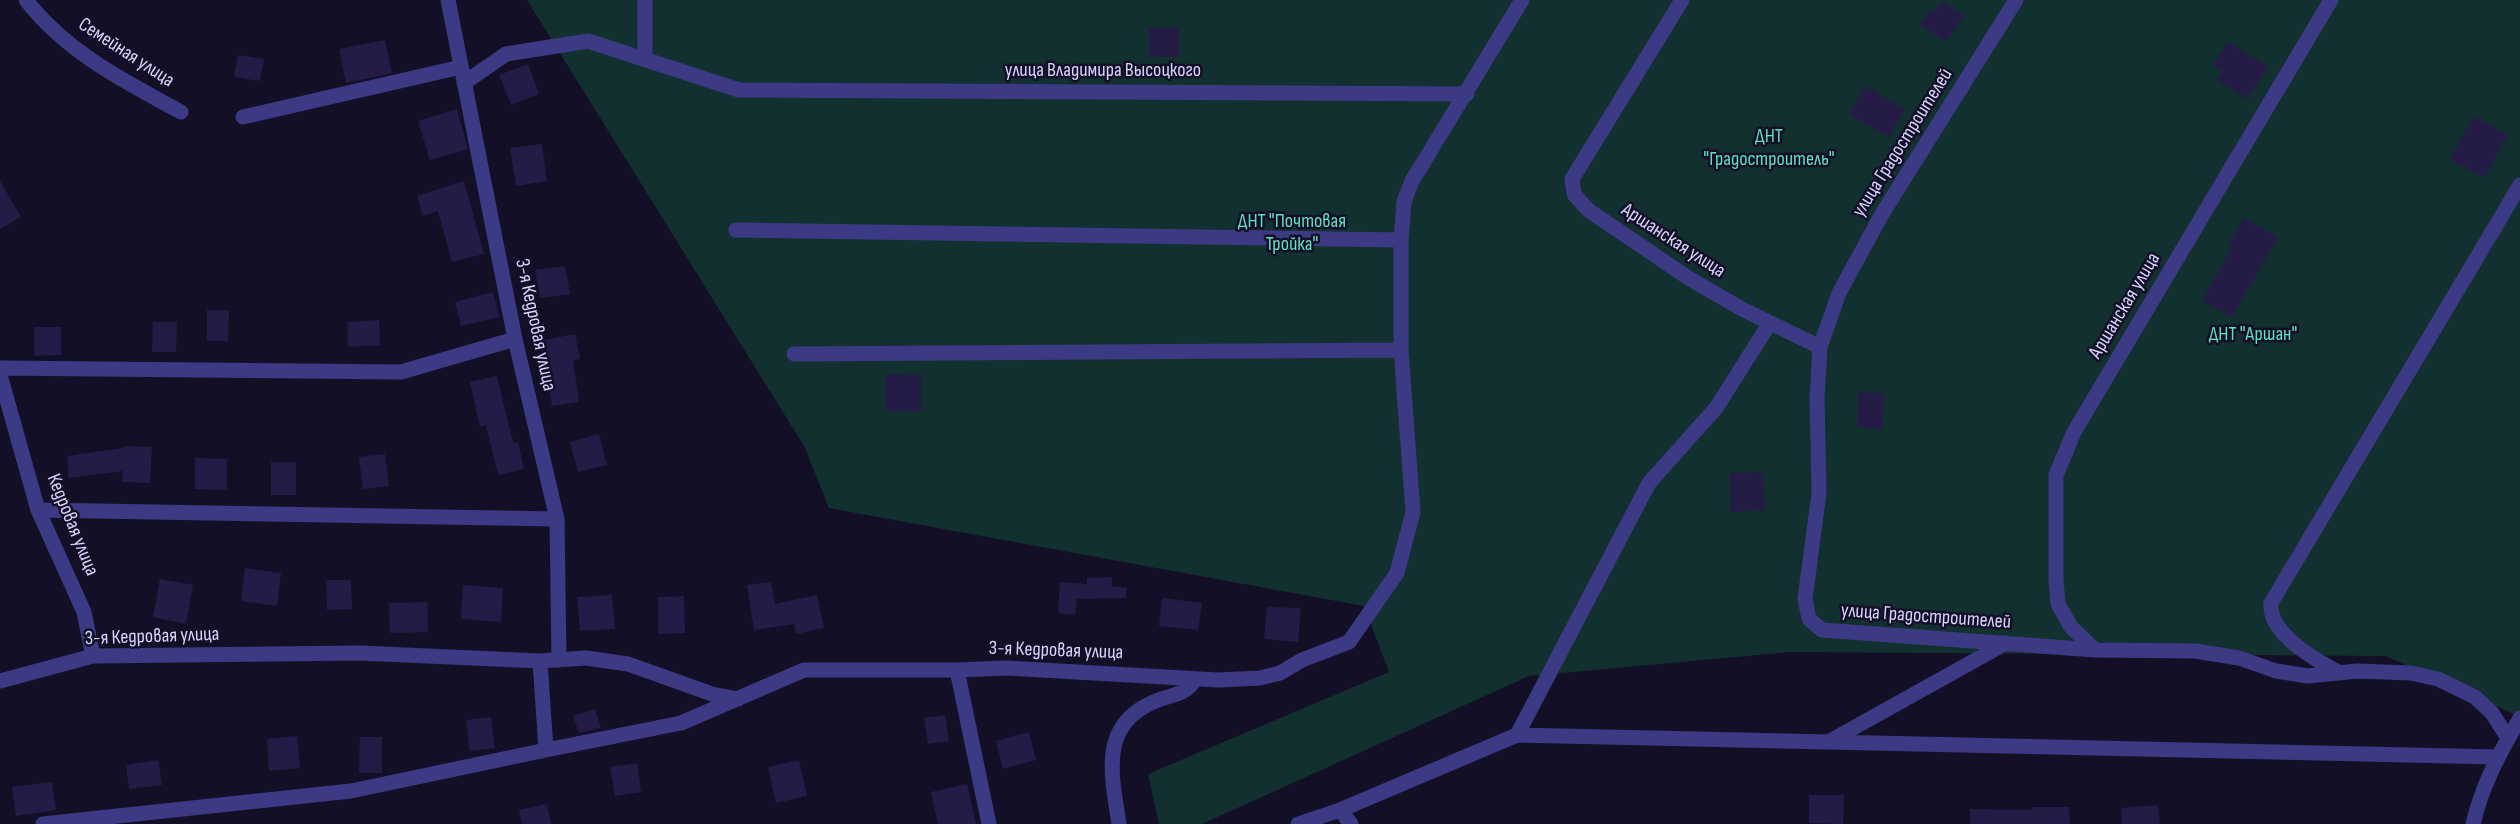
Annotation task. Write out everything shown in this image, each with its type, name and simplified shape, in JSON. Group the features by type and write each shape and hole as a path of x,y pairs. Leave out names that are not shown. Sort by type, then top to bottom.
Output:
{"street":[{"name":"Семейная улица","path":"26,0 72,48 114,75 181,112"},
{"name":"3-я Кедровая улица","path":"448,0 515,339 557,519 559,660"},
{"path":"645,0 645,59"},
{"path":"794,354 1401,350 1401,240 1404,202 1412,181 1467,94 1522,0"},
{"name":"Аршанская улица","path":"1683,0 1572,179 1574,194 1588,210 1690,279 1770,323 1820,347"},
{"name":"улица Градостроителей","path":"2016,0 1882,214 1839,293 1820,347 1817,397 1819,493 1805,599 1809,619 1822,630 2095,650 2195,651 2239,658 2276,671 2294,674 2324,676 2390,671 2438,679 2475,697 2492,713 2508,738"},
{"name":"Аршанская улица","path":"2095,650 2071,627 2058,604 2056,475 2074,432 2331,0"},
{"name":"улица Владимира Высоцкого","path":"464,83 506,54 588,40 739,90 1467,94"},
{"path":"243,117 461,67"},
{"path":"2340,673 2301,650 2285,635 2270,611 2271,603 2520,185"},
{"path":"736,230 1401,240"},
{"path":"1517,735 1648,483 1716,408 1770,323"},
{"path":"0,368 401,372 515,339"},
{"name":"3-я Кедровая улица","path":"0,681 93,656 360,653 540,661 586,658 628,664 711,694 738,699 804,670 1006,668 1195,679 1260,678 1280,673 1302,660 1348,642 1397,573 1413,512 1401,350"},
{"name":"Кедровая улица","path":"0,375 38,510 84,612 93,656"},
{"path":"38,510 557,519"},
{"path":"1828,742 2006,643"},
{"path":"540,661 546,750"},
{"path":"957,670 989,824"},
{"path":"1119,824 1111,768 1114,741 1128,718 1149,704 1188,689 1195,679"},
{"path":"43,824 351,791 681,723 738,699"},
{"path":"2473,824 2479,800 2497,757 2520,718"},
{"path":"1298,824 1340,810 1517,735 2497,757"},
{"path":"1340,810 1351,824"}],"green space":[{"path":"527,0 2520,0 2520,717 2386,656 1790,652 1529,676 1202,824 1159,824 1148,774 1389,672 1364,606 829,508 804,446"}],"building":[{"path":"1942,1 1964,15 1947,42 1920,25 1930,10 1934,13"},
{"path":"1149,28 1179,28 1179,57 1149,57"},
{"path":"385,40 392,73 346,83 339,49"},
{"path":"2228,42 2268,67 2247,99 2216,80 2222,71 2213,66"},
{"path":"238,55 264,59 260,81 234,77"},
{"path":"528,64 539,94 511,105 499,75"},
{"path":"1865,86 1905,109 1889,137 1849,114"},
{"path":"457,109 468,149 430,160 418,121"},
{"path":"2474,116 2508,135 2484,178 2449,159"},
{"path":"542,144 547,181 516,186 510,148"},
{"path":"0,181 21,217 0,229"},
{"path":"464,181 484,254 452,262 438,211 423,216 417,196"},
{"path":"2244,218 2278,238 2232,317 2202,301 2232,247 2228,245"},
{"path":"565,266 570,294 540,298 535,270"},
{"path":"493,292 499,317 461,326 455,302"},
{"path":"207,310 229,310 228,341 207,341"},
{"path":"379,320 380,345 348,347 347,322"},
{"path":"153,322 177,322 176,352 152,352"},
{"path":"34,327 61,327 61,355 34,356"},
{"path":"575,334 580,359 573,360 579,402 552,406 546,365 544,365 539,341"},
{"path":"886,374 921,375 921,411 886,411"},
{"path":"497,376 513,443 518,442 524,469 498,475 486,425 480,427 470,382"},
{"path":"1859,392 1884,393 1882,429 1857,427"},
{"path":"599,434 607,465 578,472 570,442"},
{"path":"124,446 152,447 150,483 122,482 123,471 69,478 67,456 124,448"},
{"path":"385,454 389,486 363,489 359,457"},
{"path":"195,458 227,459 227,490 195,489"},
{"path":"271,462 296,462 296,495 271,495"},
{"path":"1763,472 1765,510 1731,512 1730,473"},
{"path":"245,568 281,573 277,606 241,601"},
{"path":"1112,577 1112,586 1127,588 1126,598 1077,599 1075,615 1058,613 1060,582 1087,584 1087,578"},
{"path":"160,579 193,585 186,624 153,617"},
{"path":"326,580 351,580 352,609 327,610"},
{"path":"771,582 775,604 817,595 824,628 796,634 794,624 754,630 747,585"},
{"path":"463,585 503,588 501,622 461,619"},
{"path":"612,595 615,629 580,631 577,597"},
{"path":"684,596 685,633 658,634 658,597"},
{"path":"1162,598 1202,603 1198,630 1159,626"},
{"path":"427,602 428,632 390,633 389,603"},
{"path":"1267,607 1301,608 1298,642 1264,639"},
{"path":"595,709 601,728 579,733 573,716"},
{"path":"945,715 949,741 928,744 924,718"},
{"path":"491,717 495,748 470,751 466,720"},
{"path":"1029,732 1036,760 1003,769 996,741"},
{"path":"297,736 300,768 269,771 267,739"},
{"path":"360,737 382,737 382,773 359,773"},
{"path":"158,760 162,785 129,789 126,765"},
{"path":"799,760 807,796 776,803 768,767"},
{"path":"637,763 641,792 615,796 610,767"},
{"path":"52,782 56,810 16,816 12,787"},
{"path":"967,784 976,824 938,824 931,792"},
{"path":"1809,795 1844,795 1843,824 1809,823"},
{"path":"547,804 551,824 522,824 519,810"},
{"path":"2158,805 2160,824 2122,824 2121,808"},
{"path":"2032,807 2069,807 2070,824 1970,824 1970,809 2032,810"}],"park label":[{"name":"ДНТ \"Градостроитель\"","path":"1769,148"},
{"name":"ДНТ \"Почтовая Тройка\"","path":"1292,234"},
{"name":"ДНТ \"Аршан\"","path":"2253,335"}]}
